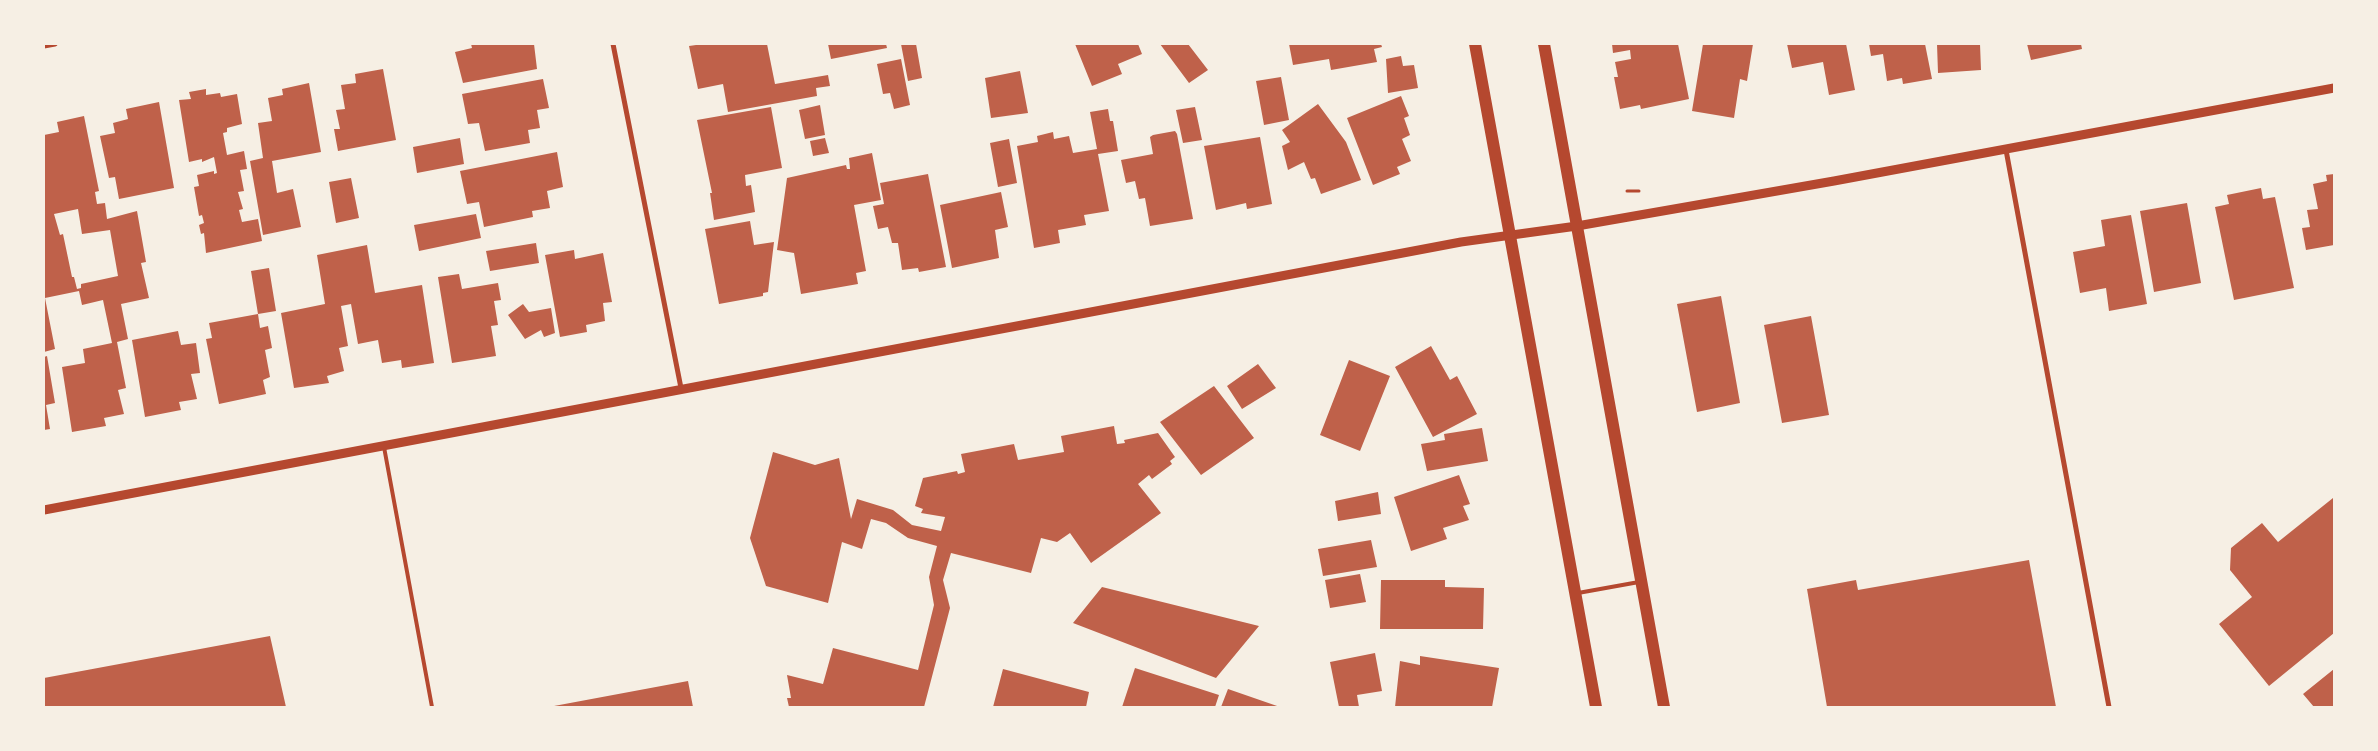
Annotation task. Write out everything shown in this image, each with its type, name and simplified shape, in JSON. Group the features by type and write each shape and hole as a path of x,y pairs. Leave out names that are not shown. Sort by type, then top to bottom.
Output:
{"main road":[{"path":"1475,44 1596,707"},
{"path":"1544,44 1664,707"}],"street":[{"path":"44,46 55,44"},
{"path":"613,44 681,388"},
{"path":"44,510 681,388 1462,242 1577,226 2006,150 2334,88"},
{"path":"2006,150 2108,707"}],"lane":[{"path":"384,445 432,707"},
{"path":"1575,594 1640,581"}],"building":[{"path":"471,44 534,44 537,69 463,83 455,52 472,48"},
{"path":"703,44 767,44 775,84 828,75 830,86 816,88 817,96 728,112 723,84 698,89 689,46"},
{"path":"828,44 886,44 887,48 831,59"},
{"path":"901,44 916,44 922,78 908,81"},
{"path":"1075,44 1138,44 1142,54 1118,64 1122,74 1092,86"},
{"path":"1160,44 1188,44 1208,70 1189,83"},
{"path":"1289,44 1381,44 1382,47 1374,49 1377,62 1331,70 1329,59 1293,65"},
{"path":"1612,44 1678,44 1689,99 1641,109 1640,105 1620,109 1614,77 1618,77 1615,62 1631,59 1630,50 1613,53"},
{"path":"1703,44 1753,44 1747,81 1740,79 1734,118 1692,111"},
{"path":"1787,44 1846,44 1855,90 1829,95 1823,62 1792,68"},
{"path":"1869,44 1925,44 1932,79 1903,84 1902,78 1887,81 1883,54 1871,56"},
{"path":"1937,44 1980,44 1981,70 1938,73"},
{"path":"2027,44 2081,44 2082,49 2031,60"},
{"path":"1401,56 1403,66 1414,65 1418,88 1388,93 1386,59"},
{"path":"901,59 910,105 894,109 890,93 883,94 877,64"},
{"path":"383,69 396,140 338,151 334,129 340,129 336,110 345,109 341,85 356,83 355,74"},
{"path":"1020,71 1028,113 991,118 985,78"},
{"path":"1281,77 1289,120 1264,125 1256,81"},
{"path":"543,79 549,108 537,110 540,128 528,130 530,143 485,151 479,123 468,124 462,94"},
{"path":"309,83 321,152 272,161 277,193 293,189 301,227 263,235 250,161 263,158 258,123 272,121 268,98 283,95 282,89"},
{"path":"206,89 206,95 220,93 221,97 237,94 242,124 227,128 227,132 223,133 227,155 244,151 247,169 240,170 244,191 238,192 243,209 239,210 242,222 258,219 262,241 206,253 204,233 201,234 199,225 204,223 202,215 199,216 194,187 199,186 197,175 214,171 214,174 217,173 214,157 202,162 202,159 189,162 179,100 191,99 189,92"},
{"path":"1401,96 1409,116 1404,118 1410,135 1402,139 1411,161 1397,167 1400,174 1373,185 1347,118"},
{"path":"159,102 174,188 119,199 115,177 109,178 100,136 115,133 113,123 128,119 126,109"},
{"path":"1318,104 1346,142 1361,180 1321,194 1315,178 1311,179 1304,162 1288,170 1282,146 1290,142 1282,130"},
{"path":"820,105 825,135 805,139 799,110"},
{"path":"771,107 782,168 745,175 746,186 751,185 755,212 714,220 710,193 712,193 697,120"},
{"path":"1195,107 1202,140 1183,143 1176,110"},
{"path":"1108,109 1110,121 1113,121 1118,151 1098,154 1109,211 1084,215 1086,225 1058,230 1060,243 1034,248 1017,146 1038,142 1037,136 1053,132 1054,139 1069,136 1073,153 1097,149 1090,112"},
{"path":"84,116 99,191 95,192 97,204 105,203 107,219 137,211 146,262 141,263 149,298 121,304 128,339 117,342 126,388 118,390 124,414 104,418 106,426 72,432 62,367 85,363 83,349 112,343 103,300 82,305 79,291 45,298 55,349 44,352 44,135 59,132 57,122","holes":["78,209 82,234 110,230 118,276 81,284 81,288 77,289 74,277 72,277 63,234 60,235 54,214"]},
{"path":"1175,131 1193,219 1150,226 1145,198 1139,199 1135,181 1126,183 1121,160 1153,154 1150,137"},
{"path":"1260,137 1272,204 1247,209 1246,203 1216,210 1204,146"},
{"path":"460,138 464,164 417,173 413,147"},
{"path":"825,138 829,153 813,156 810,141"},
{"path":"1009,139 1017,183 998,187 990,143"},
{"path":"557,152 563,187 547,191 550,208 532,211 533,217 484,227 479,202 467,204 460,171"},
{"path":"872,153 881,200 854,205 866,271 856,273 858,284 801,294 794,253 777,250 787,178 846,165 847,169 850,169 849,158"},
{"path":"928,174 946,267 919,272 918,268 902,270 898,243 892,243 888,227 878,229 873,206 884,204 880,183"},
{"path":"2334,174 2334,245 2306,250 2302,228 2310,227 2307,210 2318,209 2313,184 2327,181 2326,175"},
{"path":"351,178 359,218 336,223 329,182"},
{"path":"2261,188 2263,199 2275,197 2294,288 2234,300 2215,207 2229,204 2227,195"},
{"path":"1001,192 1008,227 995,230 999,258 952,268 940,205"},
{"path":"2187,203 2201,283 2154,292 2140,211"},
{"path":"476,214 481,238 419,251 414,225"},
{"path":"2131,215 2147,304 2109,311 2106,288 2080,293 2073,252 2105,246 2101,220"},
{"path":"750,221 754,245 774,242 768,292 763,293 763,296 719,304 705,229"},
{"path":"536,243 539,263 490,271 486,251"},
{"path":"367,245 375,293 422,285 434,363 402,368 401,360 382,363 378,340 358,344 351,304 341,306 348,346 339,348 344,371 327,376 329,383 294,388 281,313 325,304 317,255"},
{"path":"574,250 575,259 603,253 612,302 603,303 605,321 586,325 587,332 560,337 545,255"},
{"path":"269,268 276,311 258,314 251,271"},
{"path":"459,274 462,289 498,283 501,300 494,301 498,325 491,326 496,356 452,363 438,277"},
{"path":"1721,296 1740,403 1697,412 1677,304"},
{"path":"523,304 529,312 551,308 555,333 544,337 541,330 525,339 508,315"},
{"path":"258,314 260,328 268,326 272,348 265,350 270,377 263,380 266,394 219,404 206,339 212,338 209,323"},
{"path":"1811,316 1829,415 1782,423 1764,325"},
{"path":"178,331 181,345 196,343 200,373 191,374 197,399 179,402 181,410 145,417 132,340"},
{"path":"1431,346 1450,380 1457,376 1477,414 1433,437 1395,367"},
{"path":"47,356 55,403 46,405 50,429 44,430 44,357"},
{"path":"1349,360 1390,376 1360,451 1320,435"},
{"path":"1258,364 1276,388 1242,409 1227,386"},
{"path":"1214,386 1254,438 1201,475 1160,422"},
{"path":"1114,426 1117,444 1125,443 1124,440 1158,433 1175,457 1170,461 1172,464 1152,479 1149,475 1138,484 1161,513 1091,563 1070,533 1057,542 1041,538 1031,573 951,553 943,580 950,608 924,707 789,707 787,698 791,698 787,675 823,684 833,648 918,670 934,605 929,577 937,546 908,538 886,523 871,519 862,549 842,542 828,603 766,586 750,538 773,452 815,465 839,458 851,519 857,499 893,510 912,525 941,531 945,517 921,513 923,509 915,506 923,478 957,471 958,474 965,472 961,454 1014,444 1018,460 1064,452 1061,436"},
{"path":"1482,428 1488,461 1427,471 1421,444 1445,440 1444,434"},
{"path":"1459,475 1470,504 1463,506 1469,520 1443,528 1447,539 1411,551 1394,497"},
{"path":"1378,492 1381,514 1338,521 1335,501"},
{"path":"2333,498 2334,633 2269,686 2219,624 2252,597 2230,570 2231,548 2262,523 2278,542"},
{"path":"1371,540 1377,567 1323,576 1318,549"},
{"path":"2029,560 2056,707 1827,707 1807,589 1856,580 1858,590"},
{"path":"1360,574 1366,602 1330,608 1325,580"},
{"path":"1381,580 1445,580 1445,587 1484,588 1483,629 1380,629"},
{"path":"1102,587 1259,626 1216,678 1073,623"},
{"path":"270,636 286,707 44,707 44,678"},
{"path":"1375,653 1382,691 1357,695 1359,707 1339,707 1330,662"},
{"path":"1420,656 1499,668 1492,707 1395,707 1400,661 1420,665"},
{"path":"1135,668 1219,695 1215,707 1122,707"},
{"path":"1003,669 1089,692 1086,707 993,707"},
{"path":"2334,669 2334,707 2314,707 2303,694"},
{"path":"688,681 693,707 554,707 554,706"},
{"path":"1228,689 1280,707 1221,707"}]}
